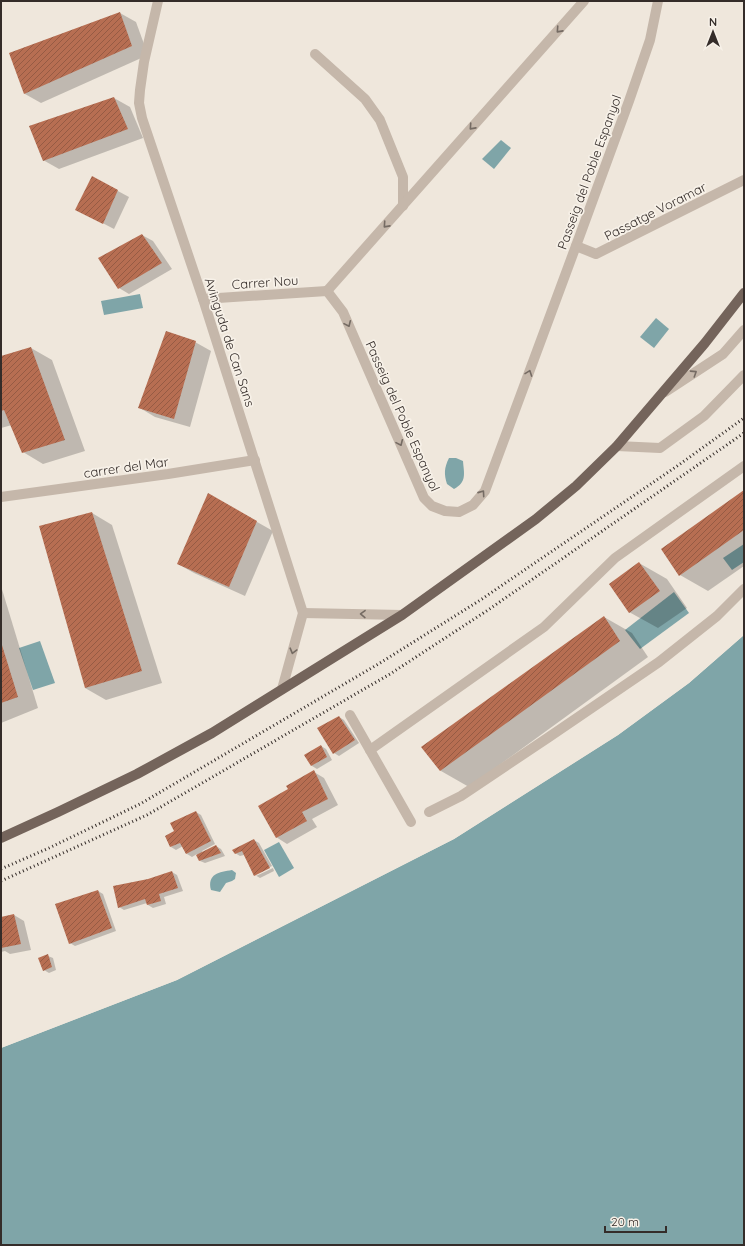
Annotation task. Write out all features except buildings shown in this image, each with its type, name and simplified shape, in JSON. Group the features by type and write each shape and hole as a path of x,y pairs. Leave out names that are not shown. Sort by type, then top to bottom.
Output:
{"main road":[{"path":"1,838 137,774 212,733 402,615 536,519 576,486 617,446 705,343 744,293"}],"street":[{"name":"Avinguda de Can Sans","path":"158,1 144,62 140,90 139,103 142,118 203,299 303,613"},
{"path":"327,291 584,1"},
{"name":"Passeig del Poble Espanyol","path":"327,291 343,312 424,498 432,506 445,511 459,512 473,505 485,491 576,246 650,40 658,1"},
{"path":"315,54 365,99 380,120 402,177 403,206"},
{"name":"Passatge Voramar","path":"576,246 596,254 744,180"},
{"name":"Carrer Nou","path":"203,299 327,291"},
{"path":"662,394 723,354 744,330"},
{"path":"617,446 660,448 704,416 744,375"},
{"name":"carrer del Mar","path":"1,497 168,474 255,460"},
{"path":"370,750 544,627 614,558 744,466"},
{"path":"429,812 467,791 659,662 717,616 744,589"},
{"path":"282,689 303,613 402,615"},
{"path":"350,715 411,822"}],"water":[{"path":"501,140 511,148 494,169 482,159"},
{"path":"140,294 143,308 104,315 101,301"},
{"path":"656,318 669,329 654,348 640,337"},
{"path":"449,458 456,458 463,461 464,477 461,484 454,489 447,484 445,477 445,468"},
{"path":"744,544 744,562 732,570 723,558"},
{"path":"674,592 689,613 640,649 625,630"},
{"path":"744,635 744,1245 1,1245 1,1048 177,980 454,839 618,735 689,683"},
{"path":"40,641 55,683 33,690 19,648"},
{"path":"279,842 294,868 279,877 264,850"},
{"path":"232,870 236,873 235,879 226,883 220,892 211,890 210,885 212,877 219,873"}],"pier":[{"path":"743,633 744,635 689,683 618,735 454,839 177,980 1,1048 1,1045 176,978 453,837 617,733 688,681"}],"railway":[{"path":"1,869 49,848 140,804 380,663 482,599 680,464 744,418"},
{"path":"1,881 147,815 390,674 488,610 744,433"}]}
